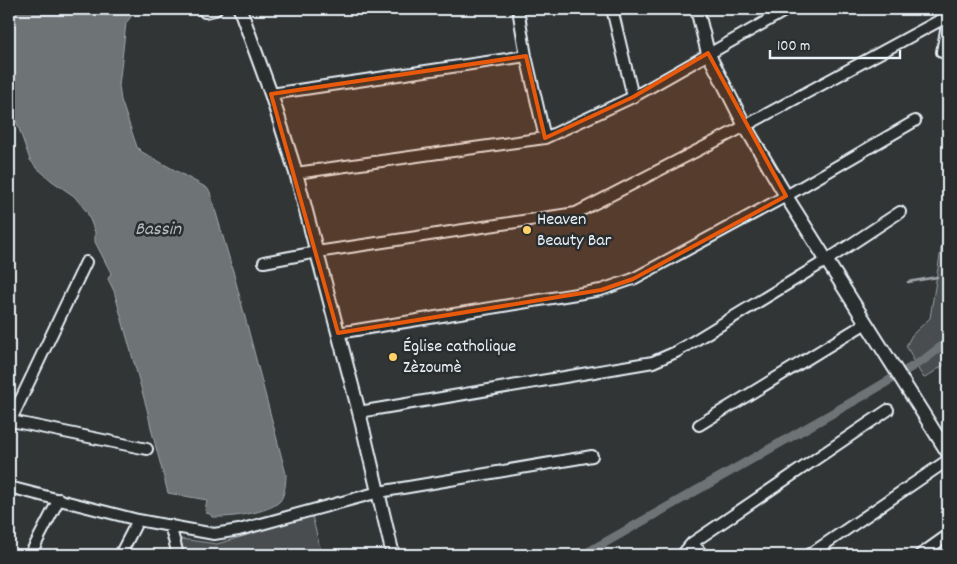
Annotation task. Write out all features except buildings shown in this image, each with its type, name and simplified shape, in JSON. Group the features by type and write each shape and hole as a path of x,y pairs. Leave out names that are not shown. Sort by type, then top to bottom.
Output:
{"street":[{"path":"207,9 205,12 215,9"},
{"path":"230,9 241,12 271,94 296,173 359,412 393,555"},
{"path":"518,9 526,56 545,138"},
{"path":"612,9 633,97"},
{"path":"697,9 708,54 745,126 786,196 948,453"},
{"path":"296,173 545,138 633,97 788,9"},
{"path":"264,262 317,252 576,213 745,126 948,16"},
{"path":"942,52 948,20"},
{"path":"271,94 526,56"},
{"path":"338,333 601,290 633,279 786,196 915,121"},
{"path":"359,412 653,362 676,352 900,212"},
{"path":"86,262 10,422 147,449"},
{"path":"699,425 866,323"},
{"path":"682,555 692,543 888,410"},
{"path":"9,487 138,520 214,534 239,530 379,492 592,456"},
{"path":"809,555 948,460"},
{"path":"30,555 59,499"},
{"path":"120,555 138,520"},
{"path":"170,526 178,555"},
{"path":"920,555 948,535"},
{"path":"692,543 703,555"}],"highlighted area":[{"path":"708,53 786,196 633,279 601,290 338,333 271,94 526,56 545,138 633,97"}],"shaded area":[{"path":"948,206 948,362 925,378 906,346 912,335 930,318"},
{"path":"312,516 322,555 184,555 181,539 217,544"}],"water":[{"name":"Bassin","path":"18,9 137,9 126,23 119,86 121,100 137,147 142,152 207,188 210,192 233,271 286,474 283,495 275,505 248,514 212,517 205,510 207,500 168,493 114,291 108,279 111,273 95,242 95,232 87,212 74,196 52,181 30,160 10,103 9,28"}],"waterway":[{"path":"908,282 937,277"},
{"path":"583,555 868,393 925,359 948,341"}],"place":[{"name":"Heaven Beauty Bar","path":"527,230"},
{"name":"Église catholique Zèzoumè","path":"393,357"}]}
